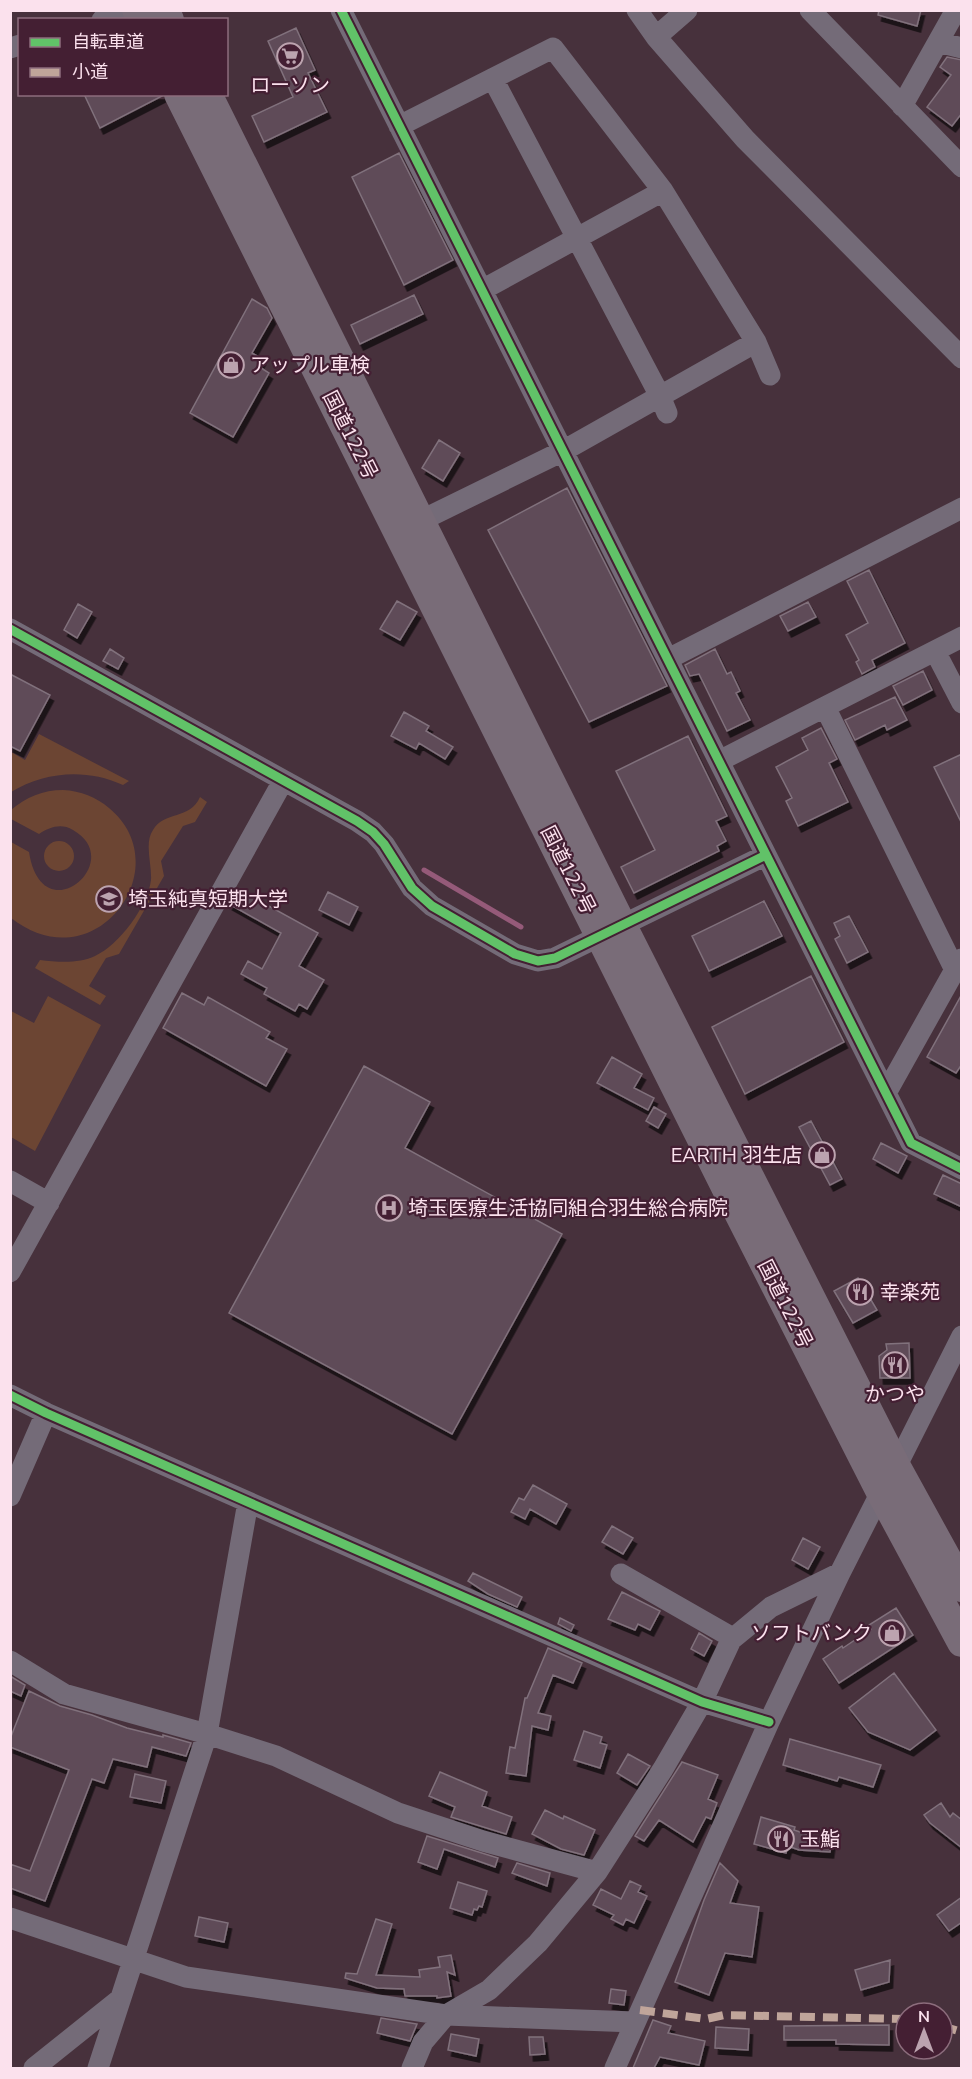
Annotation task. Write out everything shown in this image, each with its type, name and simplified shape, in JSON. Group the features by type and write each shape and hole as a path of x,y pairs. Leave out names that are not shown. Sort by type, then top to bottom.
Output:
{"highway":[{"name":"国道122号","path":"180,96 612,931 962,1587"},
{"name":"国道122号","path":"208,96 420,521 612,931 732,1199 880,1492 962,1642"}],"street":[{"path":"108,18 131,10"},
{"path":"341,10 911,1143 962,1169"},
{"path":"637,10 656,37 745,139 962,358"},
{"path":"656,37 687,10"},
{"path":"810,10 962,167"},
{"path":"902,106 956,10"},
{"path":"938,42 962,48"},
{"path":"399,126 553,48 663,191 756,342 771,375"},
{"path":"493,79 664,404"},
{"path":"482,290 663,191"},
{"path":"420,521 664,404 756,342"},
{"path":"668,659 958,515"},
{"path":"10,629 357,821 373,832 384,844 412,888 432,906 515,954 538,961 555,958 766,855"},
{"path":"719,761 962,637"},
{"path":"935,651 962,703"},
{"path":"825,707 958,964 886,1093"},
{"path":"10,1272 283,781"},
{"path":"10,1181 49,1203"},
{"path":"615,2068 769,1722 880,1492 896,1467 962,1336"},
{"path":"10,1395 46,1413 702,1702 769,1722"},
{"path":"10,1496 46,1413"},
{"path":"98,2068 207,1734 248,1502"},
{"path":"412,2068 423,2042 446,2014 489,1990 538,1943 597,1872 663,1769 702,1702 733,1638 771,1607 840,1573"},
{"path":"621,1574 733,1638"},
{"path":"10,1661 64,1694 276,1756 398,1813 483,1841 597,1872"},
{"path":"10,1918 186,1977 446,2014 634,2022"},
{"path":"34,2068 119,2000"}],"shaded area":[{"path":"39,734 129,781 123,785 94,776 66,775 38,780 11,792 11,752 25,760"},
{"path":"63,790 88,795 109,808 129,832 136,859 132,886 119,909 98,927 72,937 43,935 11,918 11,842 29,852 37,876 49,888 63,890 76,884 87,872 91,858 87,843 73,830 56,827 39,834 11,819 11,810 23,801 49,791"},
{"path":"200,797 207,802 195,822 183,826 161,861 164,876 119,954 106,958 89,986 106,996 100,1005 35,968 40,960 68,962 89,959 104,951 122,934 138,913 149,890 151,880 150,835 158,824 184,813 196,804"},
{"path":"59,841 70,845 74,856 70,867 59,871 48,867 44,856 48,845"},
{"path":"48,996 101,1025 35,1151 11,1137 11,1011 34,1023"}],"building":[{"path":"879,10 921,10 917,26 878,15"},
{"path":"296,28 315,70 308,73 327,112 264,142 252,116 293,97 268,41"},
{"path":"947,57 962,60 962,113 952,126 927,107 951,75 940,67"},
{"path":"85,96 162,96 100,128"},
{"path":"399,153 453,260 404,285 352,177"},
{"path":"414,295 423,314 360,344 351,325"},
{"path":"252,299 267,308 272,318 252,353 262,359 258,366 269,373 233,437 190,413"},
{"path":"439,440 460,453 443,481 422,468"},
{"path":"567,488 667,686 589,722 488,530"},
{"path":"869,570 905,643 872,660 875,667 862,674 856,662 859,660 846,635 868,623 847,581"},
{"path":"397,601 417,612 400,640 380,629"},
{"path":"808,602 816,617 788,631 780,616"},
{"path":"78,604 92,612 77,638 64,630"},
{"path":"110,649 124,658 118,669 103,661"},
{"path":"715,649 727,674 731,672 740,691 736,693 750,720 727,731 699,674 690,676 685,665"},
{"path":"923,671 932,690 903,705 893,686"},
{"path":"10,674 50,695 20,751 10,746"},
{"path":"895,697 907,720 887,730 885,725 855,740 845,720"},
{"path":"404,712 429,726 426,731 453,747 445,759 419,743 416,749 391,736"},
{"path":"821,728 837,759 829,763 848,802 798,826 786,801 792,798 776,767 808,750 802,738"},
{"path":"688,736 727,816 716,821 726,841 717,846 719,851 634,893 621,867 655,850 616,771"},
{"path":"962,754 962,824 934,767"},
{"path":"238,889 318,933 299,966 324,980 307,1009 299,1004 295,1011 264,994 267,988 241,974 248,961 262,969 281,933 229,904"},
{"path":"328,892 358,907 349,925 319,910"},
{"path":"764,901 782,936 709,971 692,936"},
{"path":"849,916 868,952 847,963 835,939 840,936 834,923"},
{"path":"811,976 844,1042 745,1094 712,1027"},
{"path":"182,993 204,1005 208,997 270,1032 266,1038 287,1049 266,1086 163,1028"},
{"path":"962,994 962,1064 956,1073 927,1057"},
{"path":"612,1057 642,1074 634,1088 654,1098 648,1110 597,1083"},
{"path":"364,1066 430,1102 405,1148 562,1234 452,1434 229,1313"},
{"path":"654,1107 666,1114 658,1128 646,1121"},
{"path":"811,1121 842,1179 830,1185 799,1127"},
{"path":"881,1143 907,1156 898,1173 873,1159"},
{"path":"943,1175 962,1184 962,1207 934,1194"},
{"path":"858,1278 877,1310 853,1323 834,1291"},
{"path":"909,1343 910,1378 880,1378 879,1356 887,1350 886,1344"},
{"path":"533,1485 567,1504 556,1524 530,1509 525,1519 511,1512 519,1498 524,1500"},
{"path":"612,1526 633,1538 623,1554 602,1542"},
{"path":"803,1538 820,1547 808,1569 792,1560"},
{"path":"473,1573 522,1597 517,1607 488,1594 468,1581"},
{"path":"622,1592 660,1611 650,1630 638,1624 635,1630 608,1619"},
{"path":"896,1608 913,1635 839,1683 823,1659 871,1629 869,1625"},
{"path":"560,1618 574,1625 571,1631 558,1624"},
{"path":"699,1633 712,1641 704,1656 691,1649"},
{"path":"548,1648 582,1663 573,1683 553,1675 538,1713 551,1716 548,1730 532,1726 526,1776 506,1773 510,1747 515,1748 525,1698 527,1698"},
{"path":"894,1673 936,1730 910,1750 868,1732 849,1708"},
{"path":"10,1676 25,1685 21,1696 10,1691"},
{"path":"29,1691 60,1706 127,1728 191,1743 186,1756 152,1747 147,1767 113,1759 104,1783 92,1779 45,1901 10,1888 10,1864 30,1871 69,1770 10,1747 10,1739"},
{"path":"584,1731 602,1737 600,1743 607,1745 600,1768 574,1760"},
{"path":"790,1739 881,1765 873,1787 839,1777 837,1781 783,1765"},
{"path":"628,1754 650,1766 637,1785 617,1773"},
{"path":"682,1762 718,1775 708,1799 717,1803 711,1819 706,1817 693,1842 659,1820 644,1841 635,1836"},
{"path":"440,1772 487,1792 482,1806 512,1817 506,1834 451,1817 455,1807 429,1796"},
{"path":"135,1774 166,1781 161,1803 130,1797"},
{"path":"941,1803 950,1817 953,1813 962,1820 962,1848 930,1823 924,1815"},
{"path":"545,1810 595,1830 584,1855 561,1849 532,1834"},
{"name":"玉鮨","path":"761,1817 795,1827 794,1830 818,1838 832,1839 830,1852 799,1850 788,1846 786,1853 754,1844"},
{"path":"427,1836 498,1858 495,1867 444,1849 437,1869 418,1862"},
{"path":"517,1863 550,1873 547,1886 512,1873"},
{"path":"720,1863 738,1881 730,1903 759,1907 752,1957 725,1953 709,1995 675,1982 704,1900"},
{"path":"630,1881 641,1886 638,1892 647,1896 634,1923 626,1919 623,1925 611,1919 614,1915 593,1905 601,1889 621,1899"},
{"path":"458,1882 487,1891 482,1907 474,1909 472,1915 450,1908"},
{"path":"962,1897 962,1922 949,1931 937,1915"},
{"path":"199,1917 228,1923 224,1942 195,1936"},
{"path":"376,1919 392,1924 376,1975 420,1977 419,1970 440,1967 438,1957 451,1955 455,1975 447,1972 451,1996 437,1998 437,1996 405,1996 404,1989 377,1988 345,1978 346,1973 357,1974"},
{"path":"890,1960 889,1982 861,1990 855,1970"},
{"path":"611,1989 626,1991 624,2005 609,2003"},
{"path":"381,2018 417,2024 410,2041 377,2033"},
{"path":"653,2020 671,2026 668,2033 705,2041 699,2065 660,2057 654,2068 633,2068"},
{"path":"889,2025 889,2045 836,2044 836,2040 784,2040 784,2026"},
{"path":"716,2027 749,2029 748,2050 715,2048"},
{"path":"451,2034 479,2039 476,2056 448,2050"},
{"path":"529,2037 543,2037 545,2054 530,2055"}],"waterway":[{"path":"424,870 521,927"}],"marked path":[{"path":"640,2010 706,2019 724,2015 894,2019"},
{"path":"954,2030 962,2032"}],"cycle path":[{"path":"341,10 911,1143 962,1169"},
{"path":"10,629 357,821 373,832 384,844 412,888 432,906 515,954 538,961 555,958 766,855"},
{"path":"10,1395 46,1413 702,1702 769,1722"}],"place":[{"name":"ローソン","path":"290,56"},
{"name":"アップル車検","path":"231,365"},
{"name":"埼玉純真短期大学","path":"109,899"},
{"name":"EARTH 羽生店","path":"822,1155"},
{"name":"埼玉医療生活協同組合羽生総合病院","path":"389,1208"},
{"name":"幸楽苑","path":"860,1292"},
{"name":"かつや","path":"895,1365"},
{"name":"ソフトバンク","path":"892,1633"},
{"name":"玉鮨","path":"781,1839"}]}
